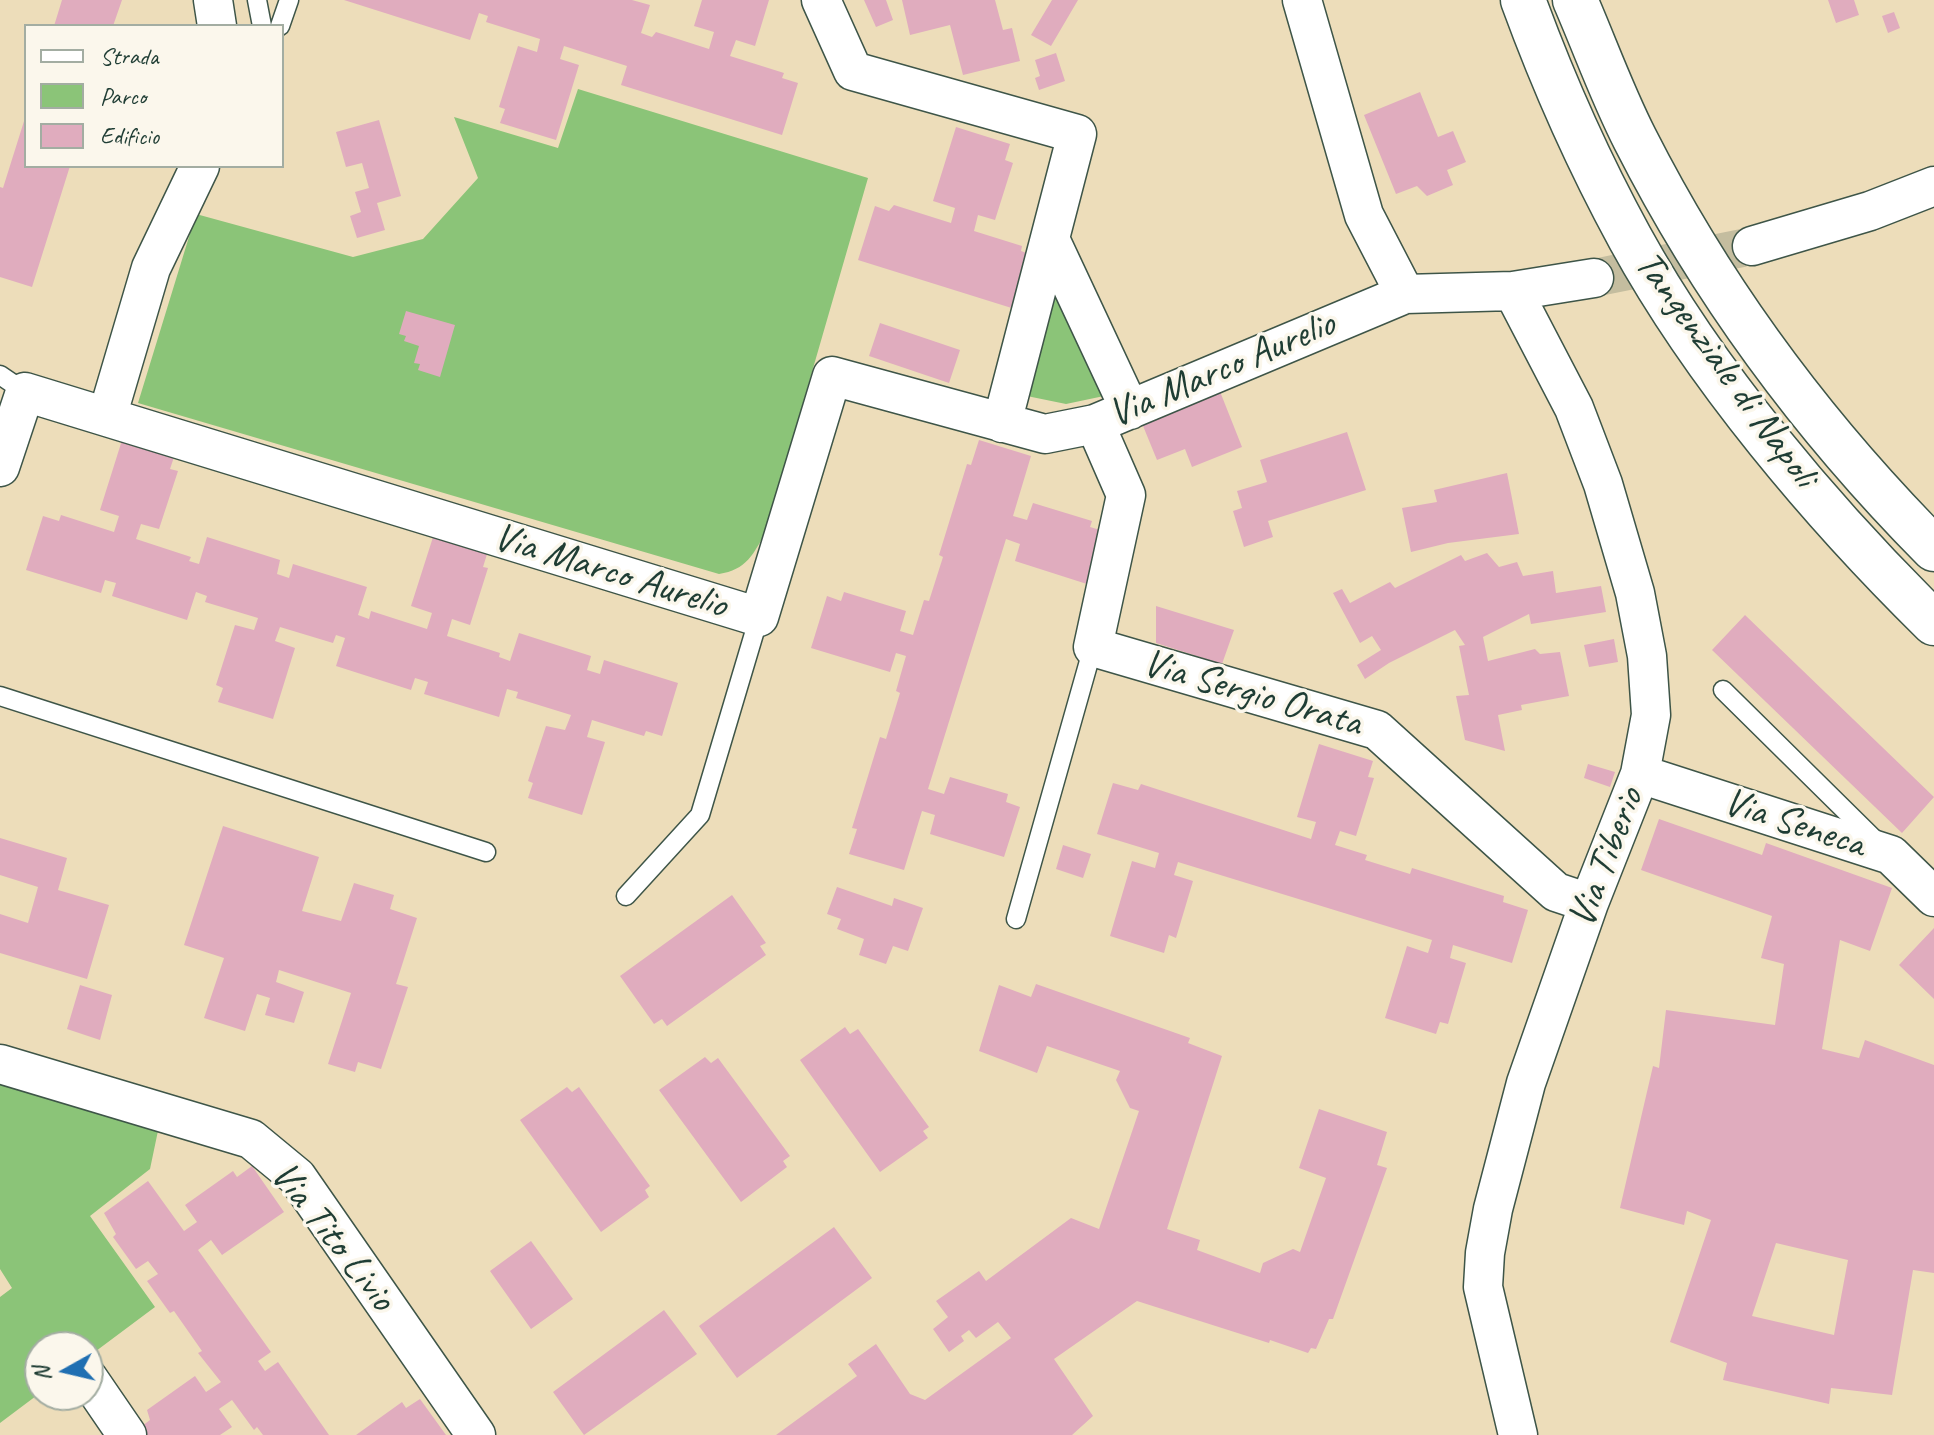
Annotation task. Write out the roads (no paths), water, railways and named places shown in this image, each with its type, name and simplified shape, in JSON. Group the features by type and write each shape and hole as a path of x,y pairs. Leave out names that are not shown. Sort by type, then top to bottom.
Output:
{"highway":[{"name":"Tangenziale di Napoli","path":"1523,0 1546,62 1588,157 1631,240 1677,315 1726,386 1816,496 1934,623"},
{"name":"Tangenziale di Napoli","path":"1575,0 1634,137 1714,279 1757,343 1829,432 1934,549"}],"street":[{"path":"213,0 217,24"},
{"path":"821,0 853,71 1077,134 1002,423"},
{"path":"1302,0 1364,215 1405,294"},
{"path":"107,417 151,268 199,168"},
{"path":"1752,246 1870,211 1934,186"},
{"path":"1050,239 1130,410"},
{"name":"Via Marco Aurelio","path":"13,384 107,417 759,617 832,376 1045,434 1095,424 1405,294 1513,291 1594,278"},
{"name":"Via Tiberio","path":"1513,291 1574,408 1603,484 1635,593 1647,656 1651,715 1640,774 1589,903 1526,1083 1493,1209 1483,1287 1518,1435"},
{"path":"0,467 13,384"},
{"name":"Via Sergio Orata","path":"1095,424 1126,495 1093,647 1377,730 1556,892 1589,903"},
{"name":"Via Seneca","path":"1640,774 1891,855 1934,897"},
{"name":"Via Tito Livio","path":"0,1064 251,1139 297,1177 476,1435"},
{"path":"104,1401 127,1435"}],"lane":[{"path":"257,0 262,24"},
{"path":"281,24 289,0"},
{"path":"626,896 700,815 759,617"},
{"name":"Via Sergio Orata","path":"1016,919 1093,647"},
{"path":"1723,690 1891,855"},
{"path":"0,696 486,852"}],"tunnel":[{"path":"1594,278 1752,246"}]}
